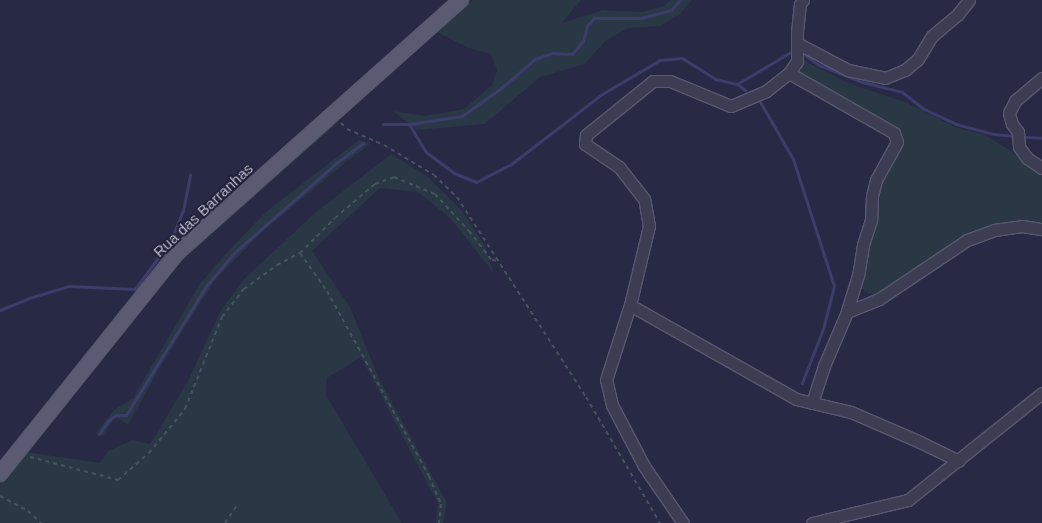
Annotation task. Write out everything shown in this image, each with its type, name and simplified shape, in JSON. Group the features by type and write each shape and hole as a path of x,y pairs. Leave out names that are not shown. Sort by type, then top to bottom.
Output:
{"main road":[{"name":"Rua das Barranhas","path":"0,474 178,252 462,0"}],"lane":[{"path":"683,523 644,466 612,405 606,380 630,305 649,226 644,198 619,168 585,144 586,135 653,81 670,81 731,106 766,91 789,72 798,61 797,43 800,4 803,0"},
{"path":"797,43 848,70 885,78 905,70 918,59 932,36 958,14 969,0"},
{"path":"789,72 894,133 897,142 876,180 872,196 871,220 847,312 824,366 812,403"},
{"path":"1042,78 1015,101 1009,112 1012,124 1018,132 1019,147 1027,158 1042,168"},
{"path":"847,312 879,299 967,240 994,230 1022,226 1042,229"},
{"path":"630,305 796,399 851,412 959,461"},
{"path":"812,523 908,500 1042,393"}],"path":[{"path":"332,115 347,129 384,145 434,175 457,197 586,397 660,523"},
{"path":"16,453 118,480 149,454 185,409 222,317 244,289 277,265 300,253 335,218 376,184 394,177 435,194 469,231 492,260 500,261"},
{"path":"300,253 327,291 429,476 441,504 439,523"},
{"path":"0,496 28,511 41,523"},
{"path":"225,523 236,505"}],"shaded area":[{"path":"473,0 581,0 562,23 603,10 642,12 664,6 670,0 692,0 680,14 660,26 628,28 605,41 585,64 540,77 485,124 417,130 393,111 425,116 464,109 492,85 497,70 491,54 469,48 437,32"},
{"path":"803,60 848,83 905,102 955,127 985,135 1042,171 1042,226 984,232 877,296 867,293 862,288 863,252 872,238 876,187 899,137 796,72"},
{"path":"331,123 334,126 183,260 144,301 180,259"},
{"path":"359,140 370,144 262,232 214,281 160,367 128,425 115,416 103,436 95,434 114,410 133,398 199,285 230,249 267,211"},
{"path":"391,154 427,176 462,211 485,246 493,272 450,218 418,192 380,188 312,251 350,307 379,379 447,503 443,523 436,523 438,504 361,357 327,378 326,395 402,523 0,523 0,483 26,452 100,463 108,451 132,440 150,444 188,381 221,310 244,279 315,213"}],"waterway":[{"path":"383,124 409,124 462,116 501,88 535,59 552,53 572,54 583,41 587,26 594,18 641,18 671,10 680,0"},
{"path":"409,124 426,152 454,173 476,182 510,165 602,94 660,60 682,58 715,79 737,84 789,53"},
{"path":"805,55 819,65 862,82 902,92 924,109 956,124 994,134 1014,136"},
{"path":"737,84 745,90"},
{"path":"759,100 793,159 834,286 823,329 802,383"},
{"path":"1025,137 1042,138"},
{"path":"99,434 108,421 116,415 126,415 207,285 234,253 340,160 363,143"},
{"path":"0,310 29,298 69,286 135,289 171,240 183,211 190,175"}]}
